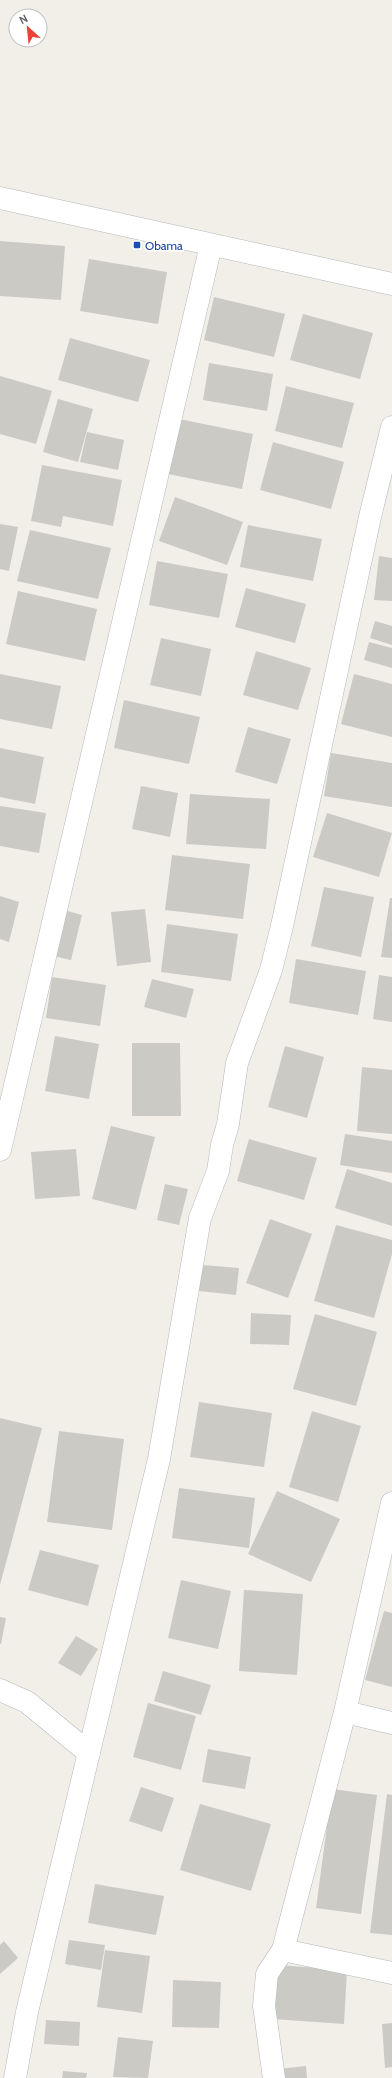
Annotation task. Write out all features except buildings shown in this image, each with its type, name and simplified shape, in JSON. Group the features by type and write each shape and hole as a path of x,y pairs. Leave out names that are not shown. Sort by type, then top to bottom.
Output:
{"street":[{"path":"0,198 392,284"},
{"path":"0,1150 211,245"},
{"path":"15,2078 27,2012 159,1459 200,1218 218,1171 222,1145 228,1124 237,1063 271,970 282,926 370,517 392,427"},
{"path":"274,2078 264,2006 267,1974 283,1950 345,1712 392,1503"},
{"path":"0,1690 27,1702 89,1753"},
{"path":"345,1712 392,1723"},
{"path":"283,1950 392,1973"}],"place":[{"name":"Obama","path":"137,245"}]}
